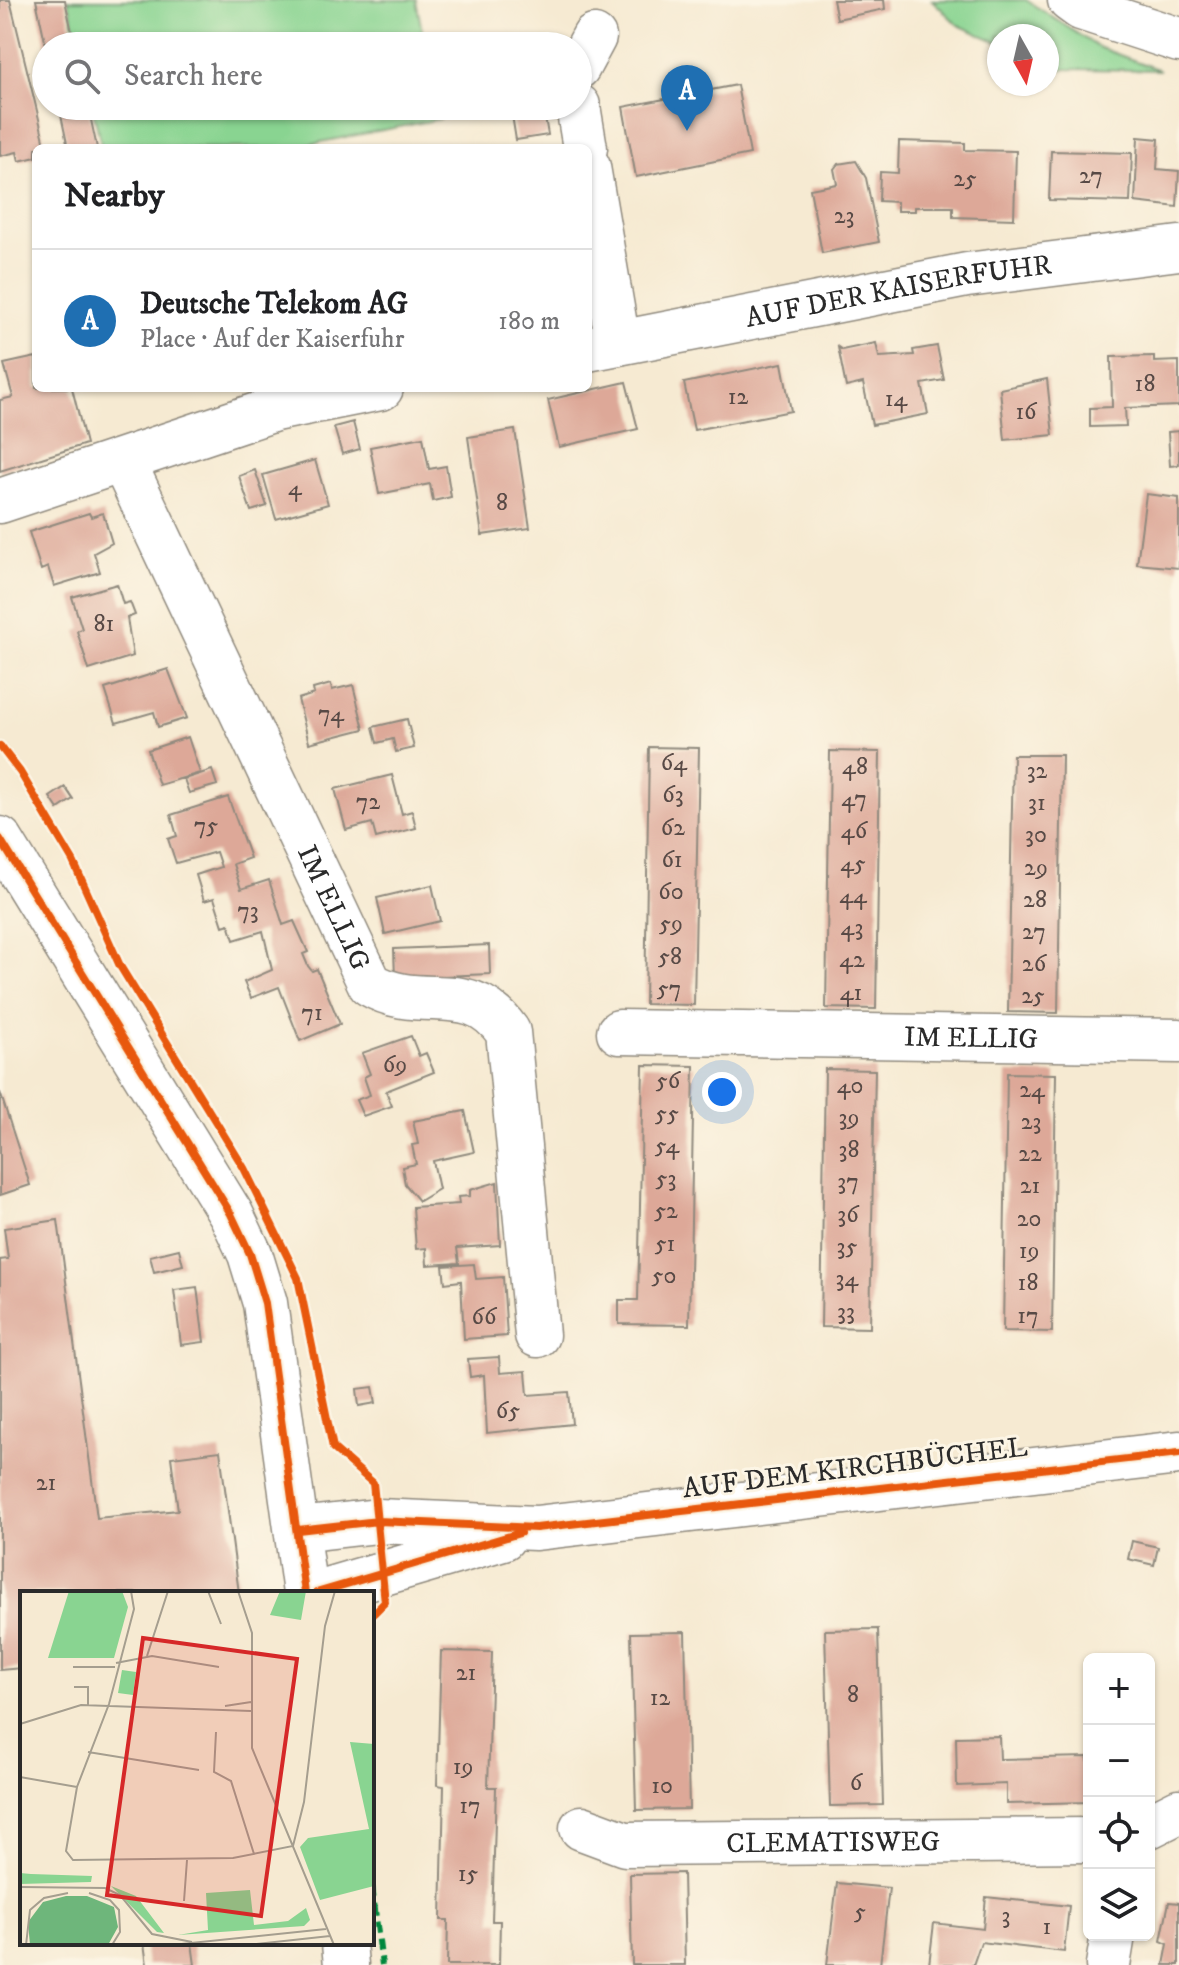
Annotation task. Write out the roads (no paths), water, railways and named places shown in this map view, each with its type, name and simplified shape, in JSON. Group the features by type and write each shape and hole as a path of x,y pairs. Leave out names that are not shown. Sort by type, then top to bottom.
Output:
{"main road":[{"path":"1070,0 1081,8 1179,40"},
{"path":"580,120 584,144"},
{"name":"AUF DER KAISERFUHR","path":"592,215 603,346 967,275 1179,248"},
{"path":"0,501 275,409 361,392"},
{"name":"IM ELLIG","path":"123,461 370,984 390,996 474,1001 494,1012 508,1032 537,1335"},
{"path":"0,839 231,1214 250,1254 265,1303 305,1591"},
{"name":"IM ELLIG","path":"619,1032 1179,1041"},
{"name":"AUF DEM KIRCHBÜCHEL","path":"298,1530 378,1521 536,1528 1179,1453"},
{"name":"AUF DEM KIRCHBÜCHEL","path":"323,1591 536,1528"},
{"path":"1155,1823 1179,1811"},
{"name":"CLEMATISWEG","path":"582,1828 625,1844 1083,1840"},
{"path":"1108,1965 1112,1941"},
{"path":"344,1945 346,1965"}],"place":[{"name":"Deutsche Telekom AG","path":"687,131"}]}
